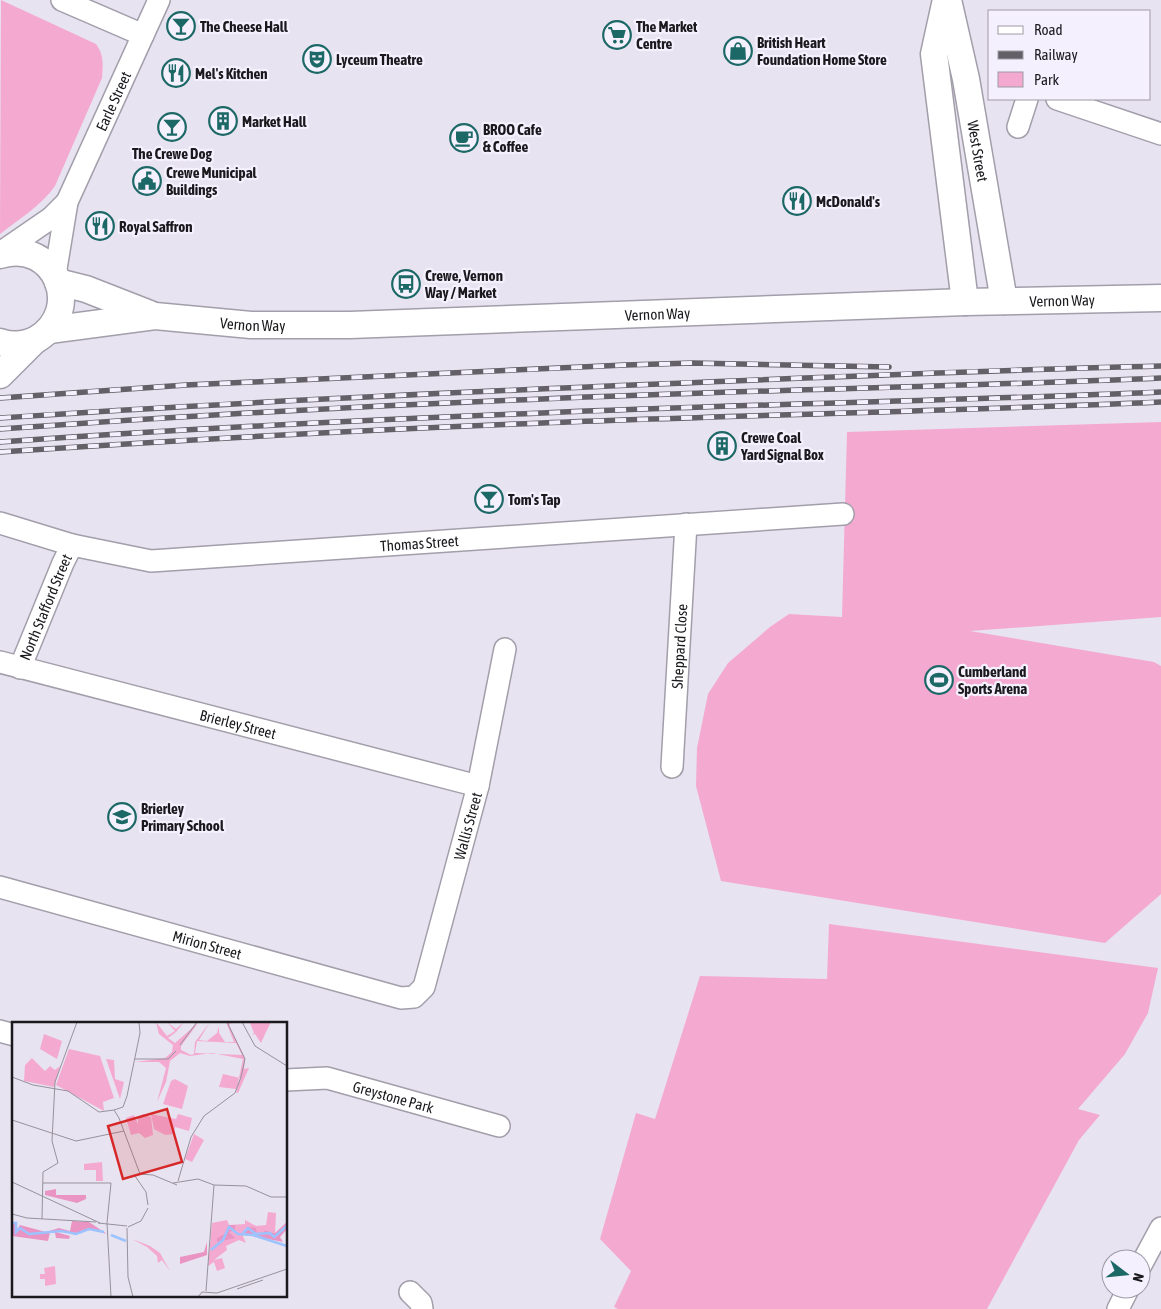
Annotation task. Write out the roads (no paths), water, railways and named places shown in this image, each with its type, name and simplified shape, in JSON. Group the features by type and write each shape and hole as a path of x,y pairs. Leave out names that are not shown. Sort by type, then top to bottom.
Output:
{"main road":[{"name":"West Street","path":"947,0 966,79 1004,301"},
{"name":"West Street","path":"947,0 934,54 965,302"},
{"path":"0,254 11,252 32,255 48,265 57,278 61,291 60,310 41,335 0,375"},
{"name":"Vernon Way","path":"57,278 155,316"},
{"name":"Vernon Way","path":"0,342 12,345 41,335 155,316 251,325 350,325 965,302 1161,298"}],"street":[{"path":"62,0 143,35"},
{"name":"Earle Street","path":"57,278 67,202 159,0"},
{"path":"1018,127 1027,100"},
{"path":"1060,100 1161,134"},
{"name":"Earle Street","path":"0,254 51,218 67,202"},
{"name":"Thomas Street","path":"8,525 72,545 151,561 843,514"},
{"name":"Sheppard Close","path":"672,767 686,524"},
{"name":"North Stafford Street","path":"10,665 72,545"},
{"name":"Wallis Street","path":"414,997 424,987 478,786 505,649"},
{"name":"Brierley Street","path":"10,665 478,786"},
{"name":"Mirion Street","path":"0,887 402,998 414,997"},
{"name":"Greystone Park","path":"288,1080 327,1078 499,1126"},
{"path":"1150,1249 1161,1228"},
{"path":"410,1292 421,1303 422,1309"}],"railway":[{"path":"0,398 186,385 625,365 693,363 889,367"},
{"path":"0,418 494,391 1161,366"},
{"path":"0,429 271,412 474,402 1161,378"},
{"path":"0,442 203,429 474,416 1161,392"},
{"path":"0,452 136,443 474,426 1161,402"}],"place":[{"name":"The Cheese Hall","path":"181,26"},
{"name":"The Market Centre","path":"617,35"},
{"name":"British Heart Foundation Home Store","path":"738,51"},
{"name":"Lyceum Theatre","path":"317,59"},
{"name":"Mel's Kitchen","path":"176,73"},
{"name":"Market Hall","path":"223,121"},
{"name":"The Crewe Dog","path":"172,127"},
{"name":"BROO Cafe & Coffee","path":"464,138"},
{"name":"Crewe Municipal Buildings","path":"147,181"},
{"name":"McDonald's","path":"797,201"},
{"name":"Royal Saffron","path":"100,226"},
{"name":"Crewe, Vernon Way / Market","path":"406,284"},
{"name":"Crewe Coal Yard Signal Box","path":"722,446"},
{"name":"Tom's Tap","path":"489,499"},
{"name":"Cumberland Sports Arena","path":"939,680"},
{"name":"Brierley Primary School","path":"122,817"}]}
